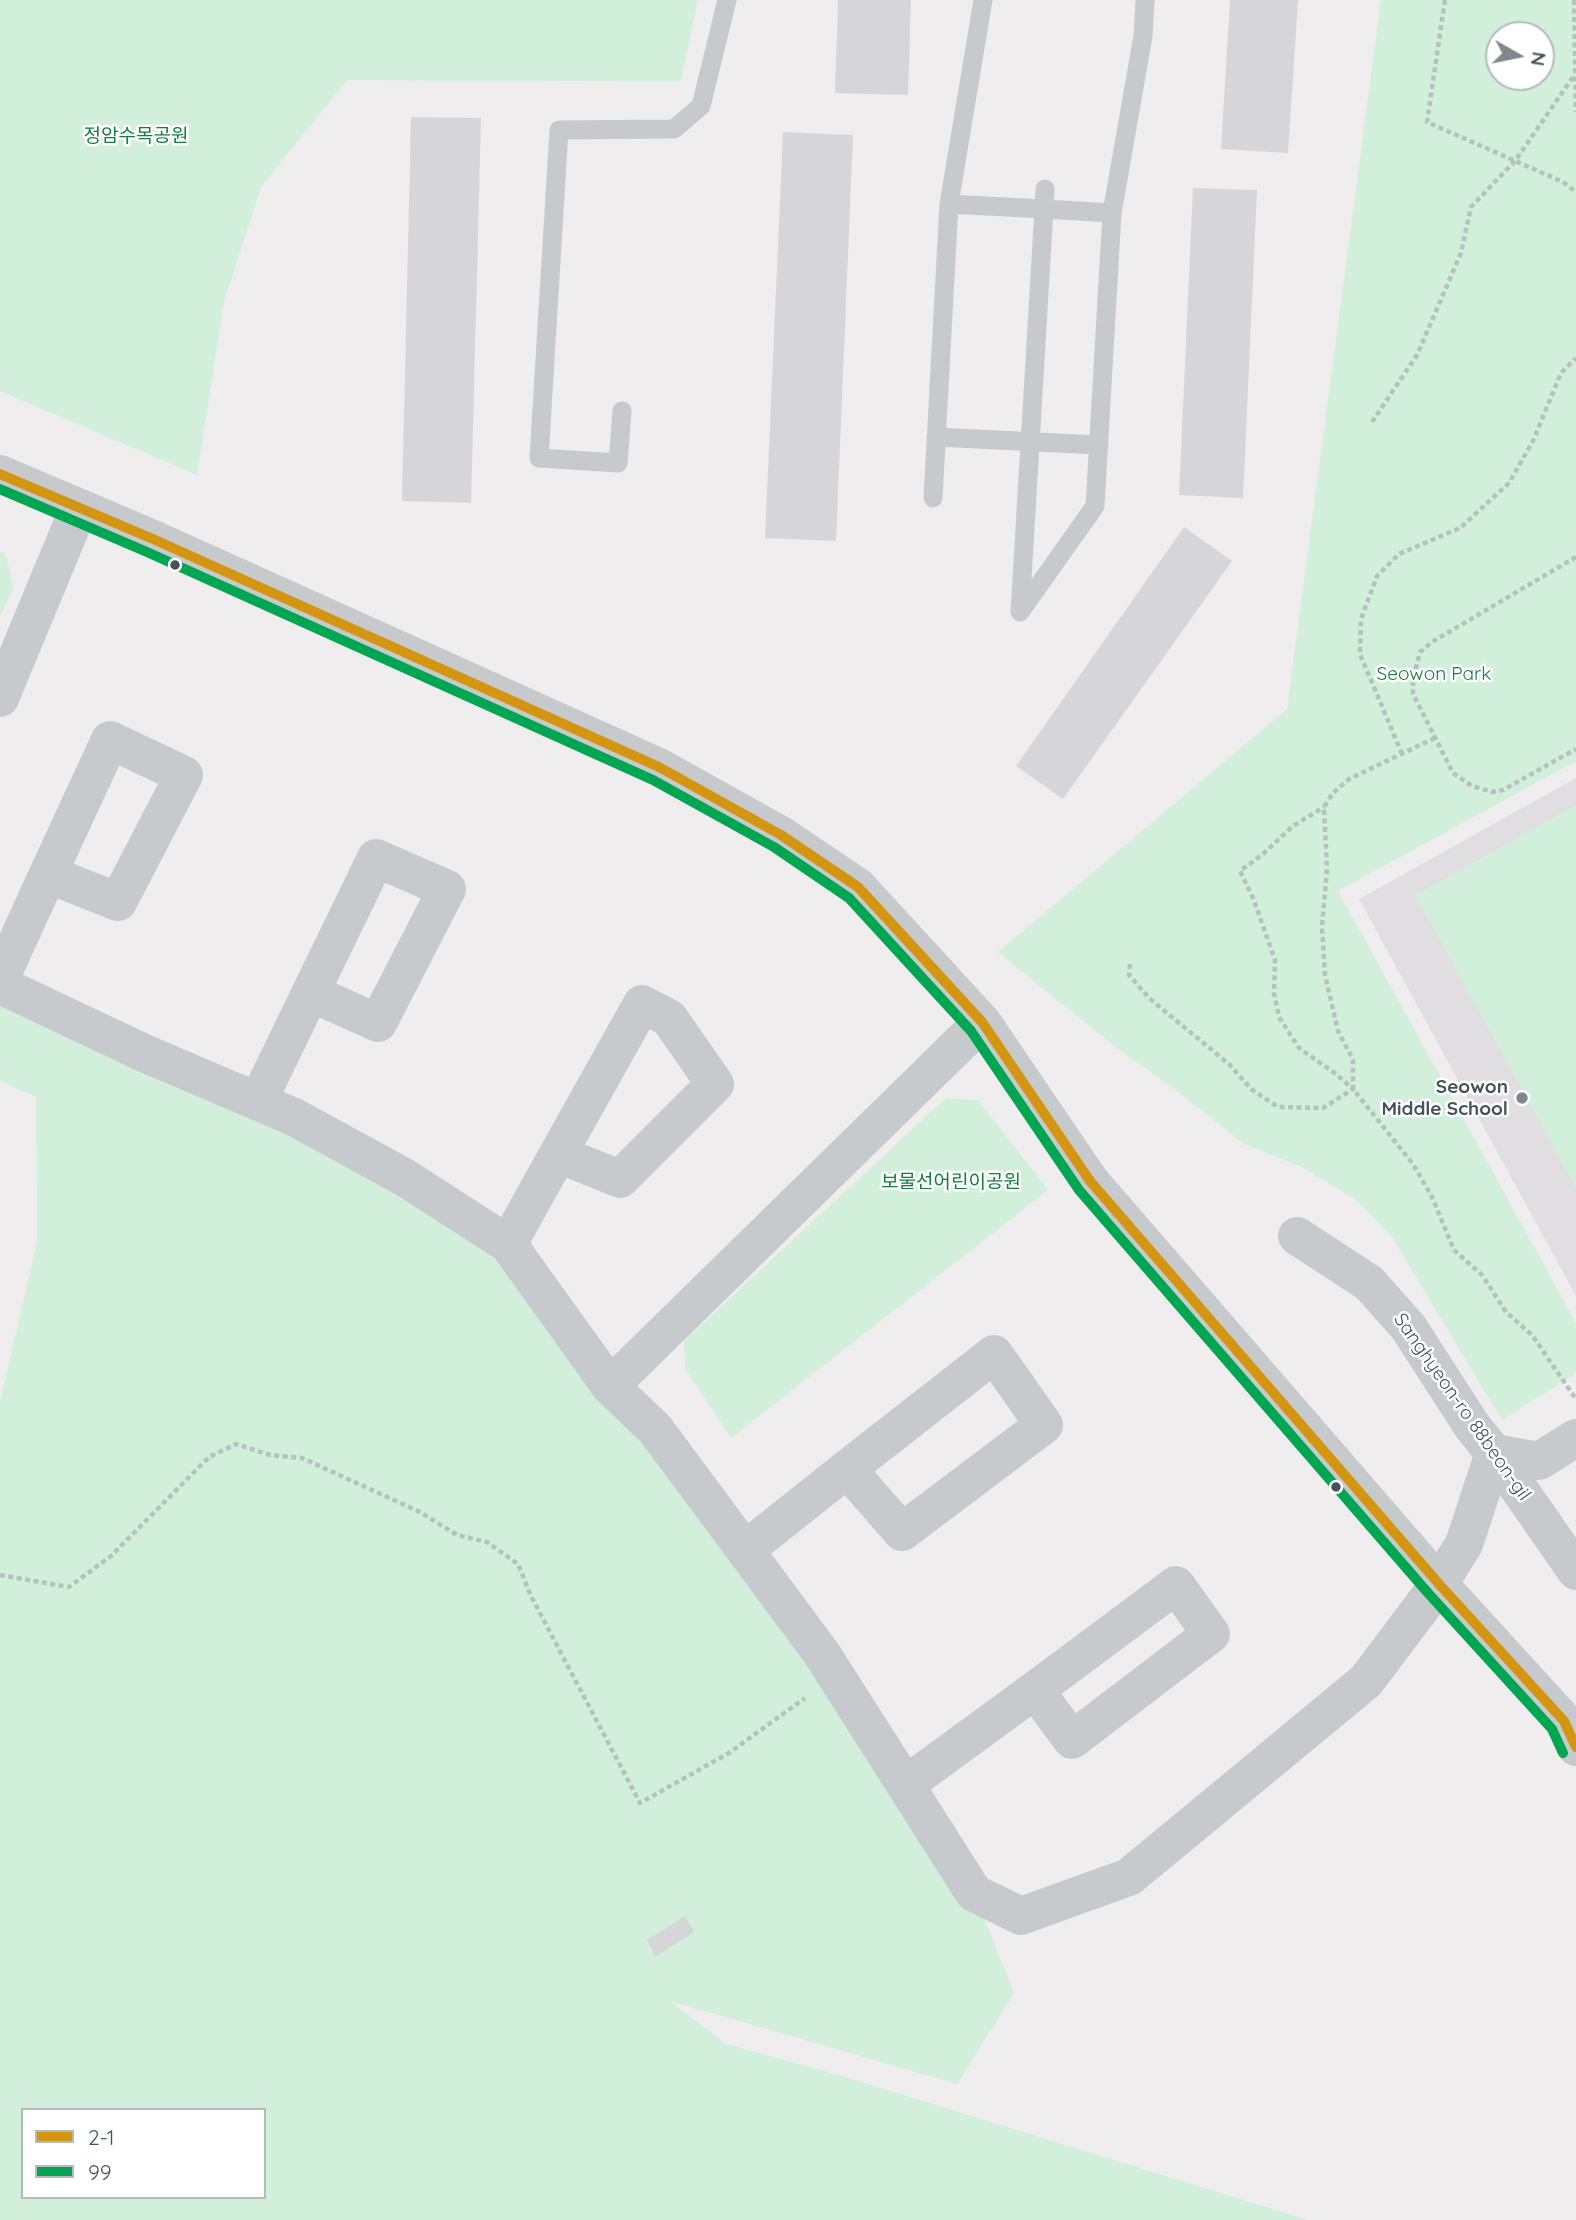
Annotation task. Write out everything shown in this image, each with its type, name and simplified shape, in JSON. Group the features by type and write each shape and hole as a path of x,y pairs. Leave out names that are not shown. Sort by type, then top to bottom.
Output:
{"street":[{"path":"0,474 153,538 659,767 780,835 858,887 982,1021 1090,1181 1438,1584 1564,1721 1576,1747"},
{"path":"0,698 79,508"},
{"path":"0,979 48,874"},
{"path":"0,985 144,1053 294,1117 404,1177 508,1244 610,1386 654,1429 822,1654 974,1893 1021,1916 1129,1877 1366,1681 1438,1584 1464,1544 1494,1453 1539,1461 1576,1438"},
{"path":"258,1101 311,993"},
{"path":"610,1386 982,1021"},
{"path":"508,1244 558,1154"},
{"name":"Sanghyeon-ro 88beon-gil","path":"1297,1236 1370,1283 1409,1328 1472,1426 1494,1453 1576,1571"},
{"path":"745,1550 994,1354 1044,1425 902,1532 848,1469"},
{"path":"905,1786 1035,1690"}],"lane":[{"path":"622,411 618,463 539,458 559,130 674,129 701,106 727,0"},
{"path":"933,498 949,204 983,0"},
{"path":"1045,189 1020,612 1096,506 1112,213 1143,36 1145,0"},
{"path":"949,204 1112,213"},
{"path":"936,437 1099,444"}],"path":[{"path":"1445,0 1427,122 1563,182 1576,192"},
{"path":"1574,0 1576,113"},
{"path":"1372,422 1417,355 1461,253 1471,207 1515,161 1575,74"},
{"path":"1402,754 1360,654 1361,619 1377,576 1399,554 1460,528 1509,483 1533,441 1560,373 1576,358"},
{"path":"1576,557 1445,634 1420,652 1415,665 1413,694 1453,774 1463,782 1492,792 1503,790 1576,749"},
{"path":"1435,738 1349,779 1333,793 1324,807 1293,826 1240,871 1253,898 1275,960 1274,993 1279,1017 1299,1048 1353,1089 1413,1164 1433,1197 1454,1250 1482,1275 1506,1312 1532,1335 1576,1399"},
{"path":"1324,807 1327,869 1322,927 1325,975 1338,1031 1353,1060 1353,1089"},
{"path":"1130,964 1129,975 1149,998 1230,1065 1251,1089 1278,1107 1323,1108 1353,1089"},
{"path":"0,1575 69,1587 111,1556 209,1457 236,1444 270,1455 302,1458 421,1512 457,1535 487,1542 518,1564 531,1596 640,1803 729,1753 836,1676"}],"shaded area":[{"name":"Seowon Middle School","path":"1576,778 1576,1296 1359,899"}],"green space":[{"name":"정암수목공원","path":"0,0 698,0 681,81 347,80 261,187 224,302 197,475 0,391"},
{"name":"Seowon Park","path":"1381,0 1576,0 1576,761 1338,891 1576,1323 1576,1373 1502,1420 1392,1237 1355,1199 1302,1167 1244,1144 1176,1090 1118,1049 998,952 1287,709"},
{"path":"0,552 6,555 13,588 0,617"},
{"path":"1576,805 1576,1188 1415,895"},
{"path":"0,985 508,1244 974,1893 1014,1993 957,2084 670,2001 726,2044 842,2076 1308,2220 0,2220 0,1402 37,1242 36,1097 0,1081"},
{"name":"보물선어린이공원","path":"946,1098 978,1100 1048,1190 731,1438 685,1369 684,1341"}],"building":[{"path":"838,0 911,0 908,95 835,93"},
{"path":"1230,0 1298,0 1288,153 1221,149"},
{"path":"411,117 481,118 471,503 402,501"},
{"path":"783,132 853,135 836,541 765,538"},
{"path":"1193,188 1257,190 1243,498 1179,495"},
{"path":"1184,527 1232,561 1063,799 1016,766"},
{"path":"685,1916 694,1932 655,1957 647,1940"}],"transit line":[{"name":"2-1","path":"0,474 153,539 659,767 781,835 858,887 982,1022 1090,1181 1439,1584 1564,1721 1576,1747"},
{"name":"99","path":"0,489 147,552 653,780 774,847 849,898 971,1031 1079,1190 1428,1593 1552,1729 1563,1753"}],"place":[{"name":"Seowon Middle School","path":"1522,1098"}]}
